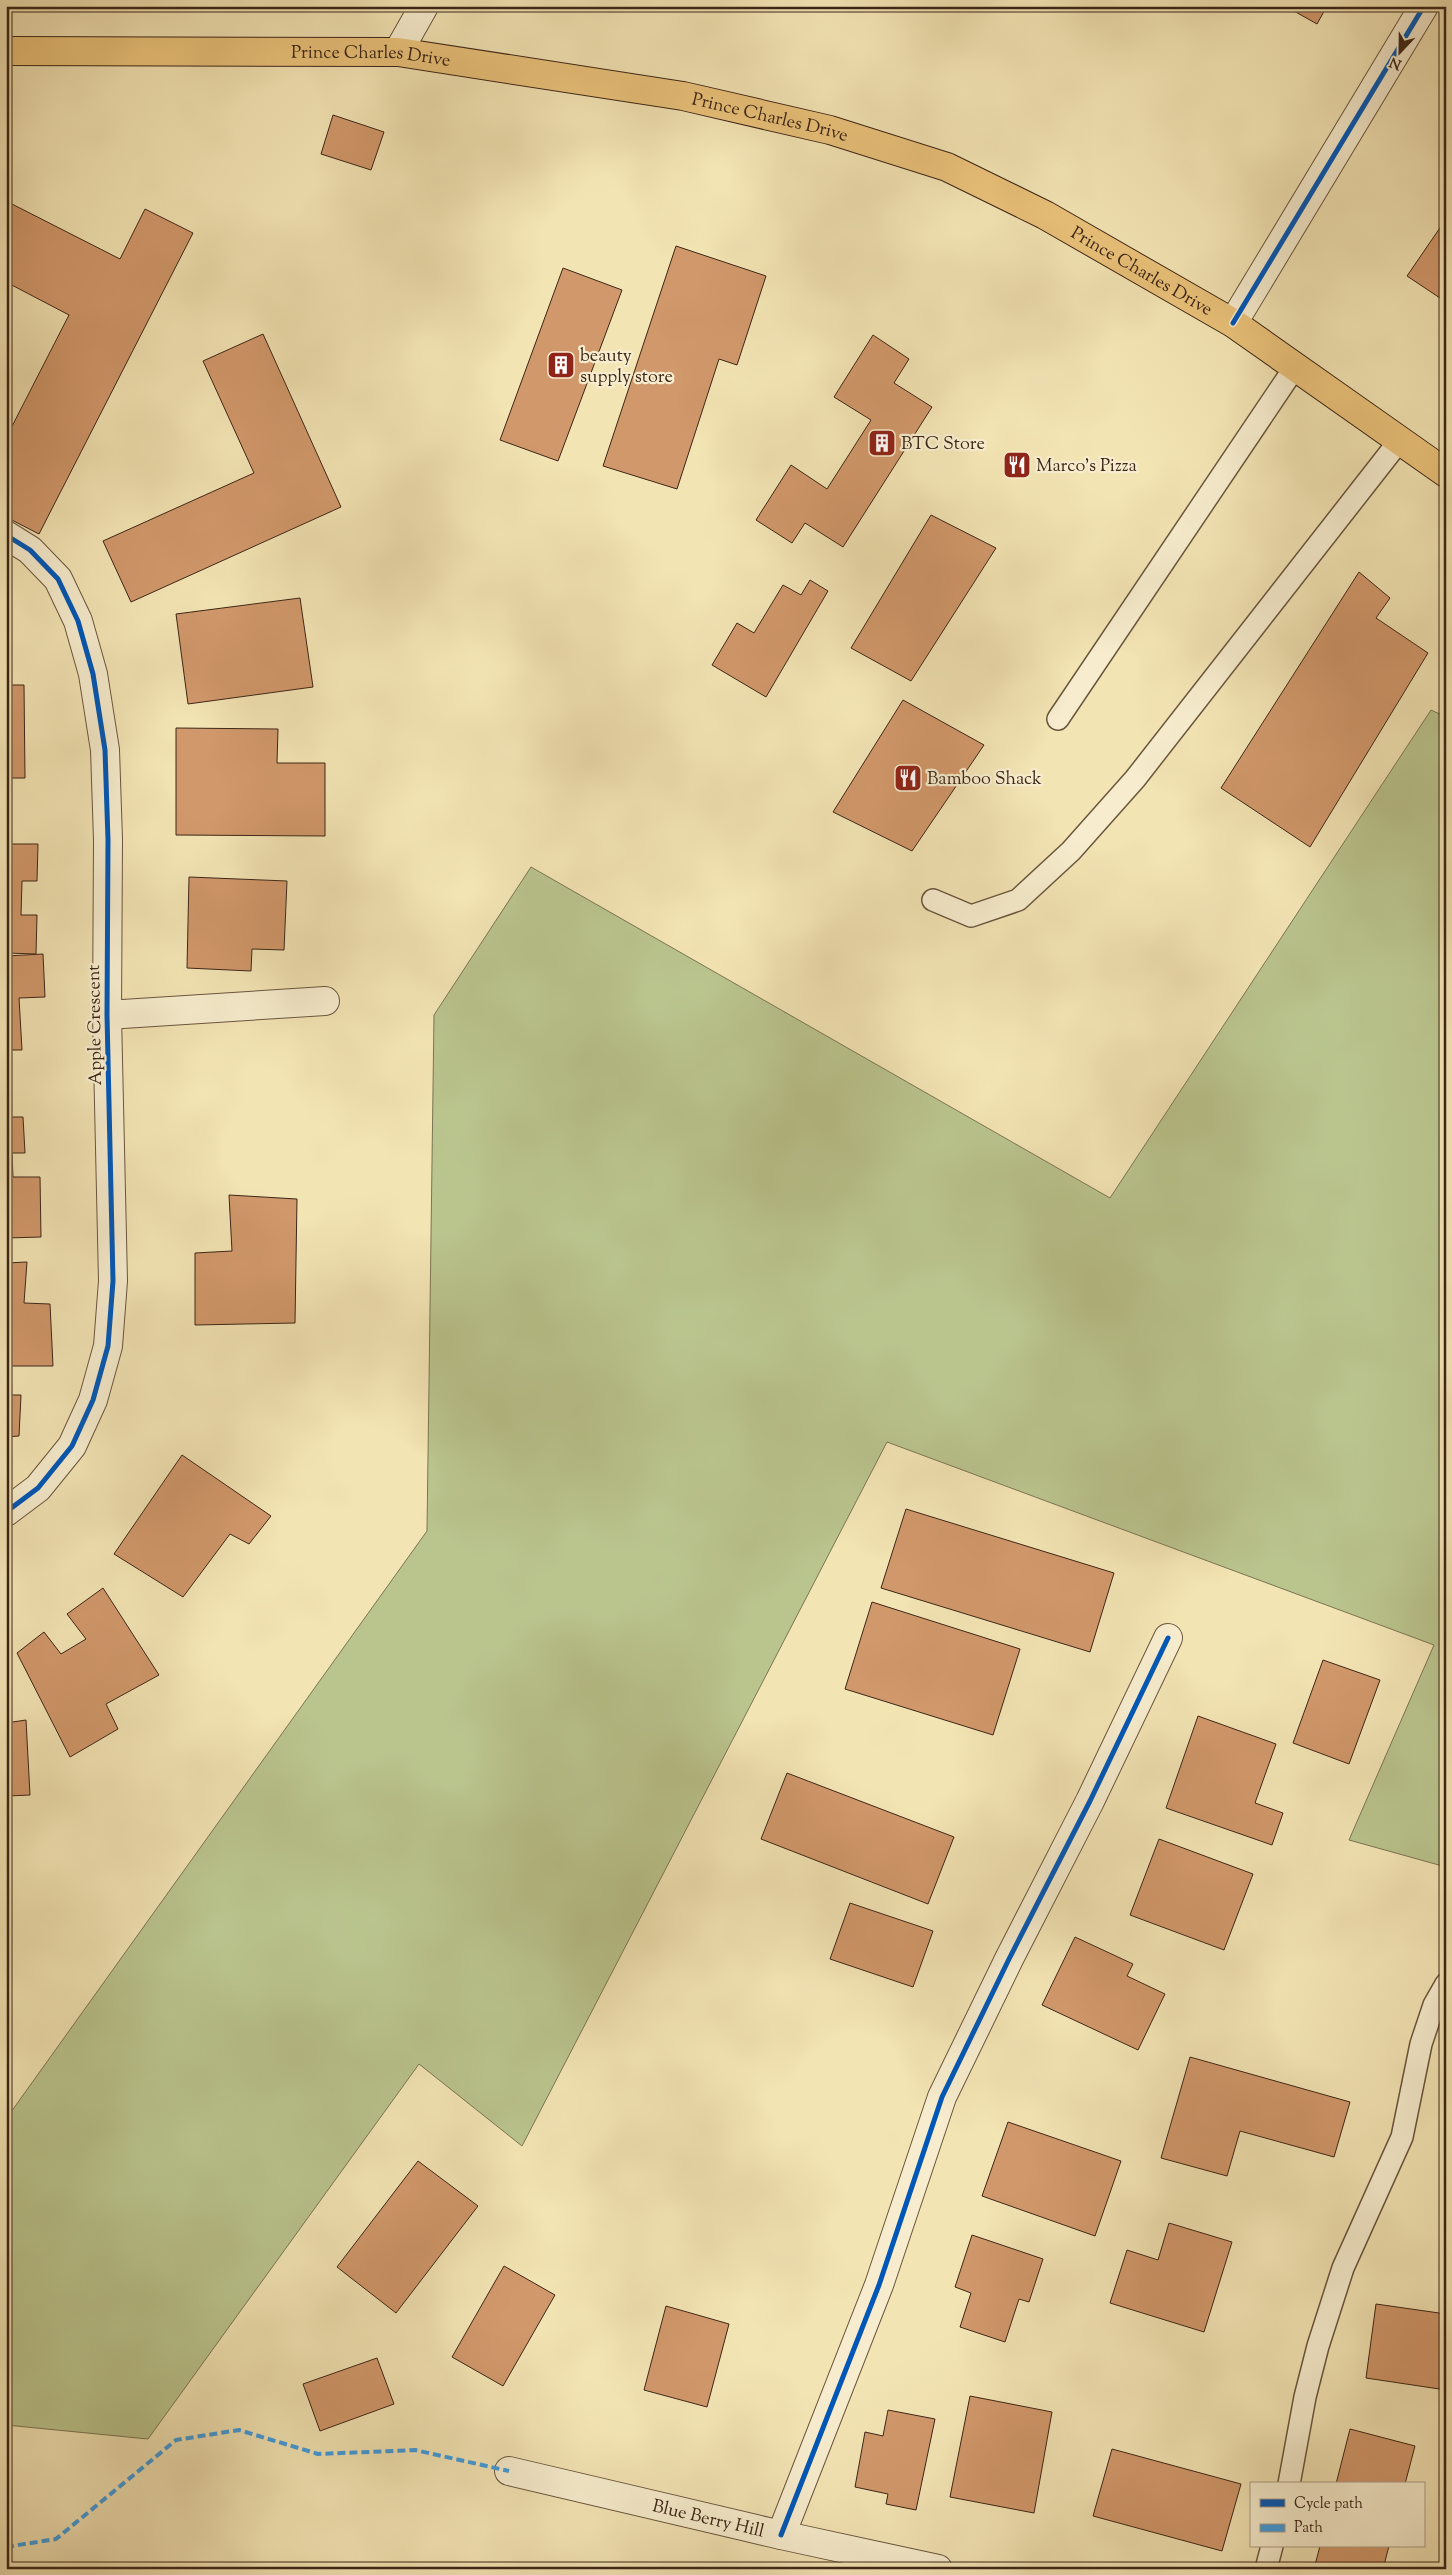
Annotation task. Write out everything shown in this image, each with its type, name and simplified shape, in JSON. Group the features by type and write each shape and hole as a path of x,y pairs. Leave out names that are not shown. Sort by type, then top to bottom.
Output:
{"highway":[{"name":"Prince Charles Drive","path":"6,52 398,52 683,96 830,130 947,167 1045,215 1233,323 1446,472"}],"street":[{"path":"398,52 424,6"},
{"path":"1233,323 1424,6"},
{"name":"Apple Crescent","path":"6,535 30,550 58,579 78,621 93,674 104,750 108,840 107,1015 113,1281 108,1346 93,1400 72,1446 38,1488 6,1512"},
{"path":"107,1015 325,1001"},
{"path":"781,2535 879,2285 942,2096 1090,1800 1168,1638"},
{"name":"Blue Berry Hill","path":"510,2471 781,2535 938,2569"}],"lane":[{"path":"1058,719 1295,367"},
{"path":"933,900 971,916 1018,900 1071,850 1135,779 1400,440"},
{"path":"1289,2482 1305,2397 1318,2346 1343,2268 1402,2137 1421,2044 1434,2005 1446,1984"},
{"path":"1266,2569 1271,2548"}],"green space":[{"path":"1431,710 1446,717 1446,1867 1349,1840 1434,1645 887,1442 522,2146 419,2064 148,2439 6,2425 6,2119 427,1531 434,1015 531,867 1110,1198"}],"building":[{"path":"1285,6 1327,6 1317,24"},
{"path":"333,115 384,132 371,170 321,154"},
{"path":"6,201 120,259 145,209 193,233 39,534 6,517 6,438 69,315 6,282"},
{"path":"1446,219 1446,302 1407,276"},
{"path":"676,246 766,276 737,365 719,359 677,489 603,466"},
{"name":"beauty supply store","path":"563,268 622,290 558,461 500,440"},
{"path":"263,334 341,507 131,602 103,541 254,473 203,361"},
{"name":"BTC Store","path":"873,335 909,359 894,383 932,407 843,547 805,523 792,543 756,520 791,465 827,489 871,420 834,397"},
{"path":"931,515 996,548 911,681 851,648"},
{"path":"1359,572 1390,598 1376,618 1428,653 1310,847 1221,788"},
{"path":"810,580 828,591 766,697 712,665 737,623 754,633 783,585 801,595"},
{"path":"300,598 313,687 188,704 176,614"},
{"path":"6,685 24,685 25,778 6,778"},
{"name":"Bamboo Shack","path":"903,700 984,745 912,851 833,812"},
{"path":"176,728 278,729 277,763 325,763 325,836 176,835"},
{"path":"6,844 38,844 37,881 22,881 21,915 37,915 36,954 6,953"},
{"path":"189,877 287,881 284,950 252,949 251,971 187,968"},
{"path":"43,954 45,997 19,998 22,1050 6,1050 6,956"},
{"path":"6,1117 23,1117 25,1153 12,1153 13,1177 40,1177 41,1237 6,1238"},
{"path":"229,1195 297,1199 295,1323 195,1325 195,1253 232,1251"},
{"path":"27,1262 24,1303 50,1304 53,1366 6,1366 6,1263"},
{"path":"6,1395 21,1395 19,1436 6,1437"},
{"path":"182,1455 271,1516 249,1544 230,1534 183,1597 114,1554"},
{"path":"906,1509 1114,1573 1090,1652 881,1588"},
{"path":"103,1588 159,1675 106,1704 118,1729 70,1757 17,1653 44,1632 61,1654 86,1639 67,1614"},
{"path":"872,1602 1020,1649 993,1735 845,1689"},
{"path":"1323,1660 1380,1680 1349,1764 1293,1743"},
{"path":"1198,1716 1276,1744 1255,1803 1283,1813 1272,1845 1166,1808"},
{"path":"26,1720 30,1795 8,1796 6,1723"},
{"path":"787,1773 954,1837 928,1904 761,1839"},
{"path":"1159,1839 1253,1874 1224,1950 1130,1915"},
{"path":"850,1903 933,1931 913,1987 830,1959"},
{"path":"1075,1937 1133,1964 1127,1976 1165,1994 1138,2050 1042,2005"},
{"path":"1190,2057 1350,2102 1334,2157 1240,2131 1227,2176 1161,2158"},
{"path":"1008,2122 1121,2161 1095,2236 982,2196"},
{"path":"418,2161 478,2206 396,2313 337,2267"},
{"path":"1169,2223 1232,2242 1204,2332 1110,2303 1127,2250 1158,2260"},
{"path":"972,2235 1043,2259 1029,2302 1019,2299 1005,2342 960,2327 971,2293 955,2287"},
{"path":"504,2266 555,2295 503,2386 452,2357"},
{"path":"1376,2304 1446,2314 1446,2390 1366,2378"},
{"path":"666,2306 729,2324 707,2407 644,2390"},
{"path":"377,2358 394,2404 320,2431 303,2384"},
{"path":"970,2396 1052,2412 1034,2513 950,2497"},
{"path":"888,2410 935,2419 916,2510 886,2504 888,2494 855,2487 865,2432 883,2436"},
{"path":"1350,2429 1415,2446 1406,2482 1337,2482"},
{"path":"1112,2449 1241,2484 1222,2551 1093,2516"},
{"path":"1319,2548 1388,2548 1383,2569 1314,2569"}],"marked path":[{"path":"6,2547 56,2539 176,2440 239,2430 318,2454 415,2450 509,2471"}],"cycle path":[{"path":"1233,323 1424,6"},
{"path":"6,535 30,550 58,579 78,621 93,674 105,750 108,840 107,1015 113,1281 108,1346 93,1400 72,1446 38,1488 6,1512"},
{"path":"781,2535 879,2285 942,2097 1009,1959 1090,1801 1168,1638"}],"place":[{"name":"beauty supply store","path":"561,365"},
{"name":"BTC Store","path":"882,443"},
{"name":"Marco's Pizza","path":"1017,465"},
{"name":"Bamboo Shack","path":"908,778"}]}
